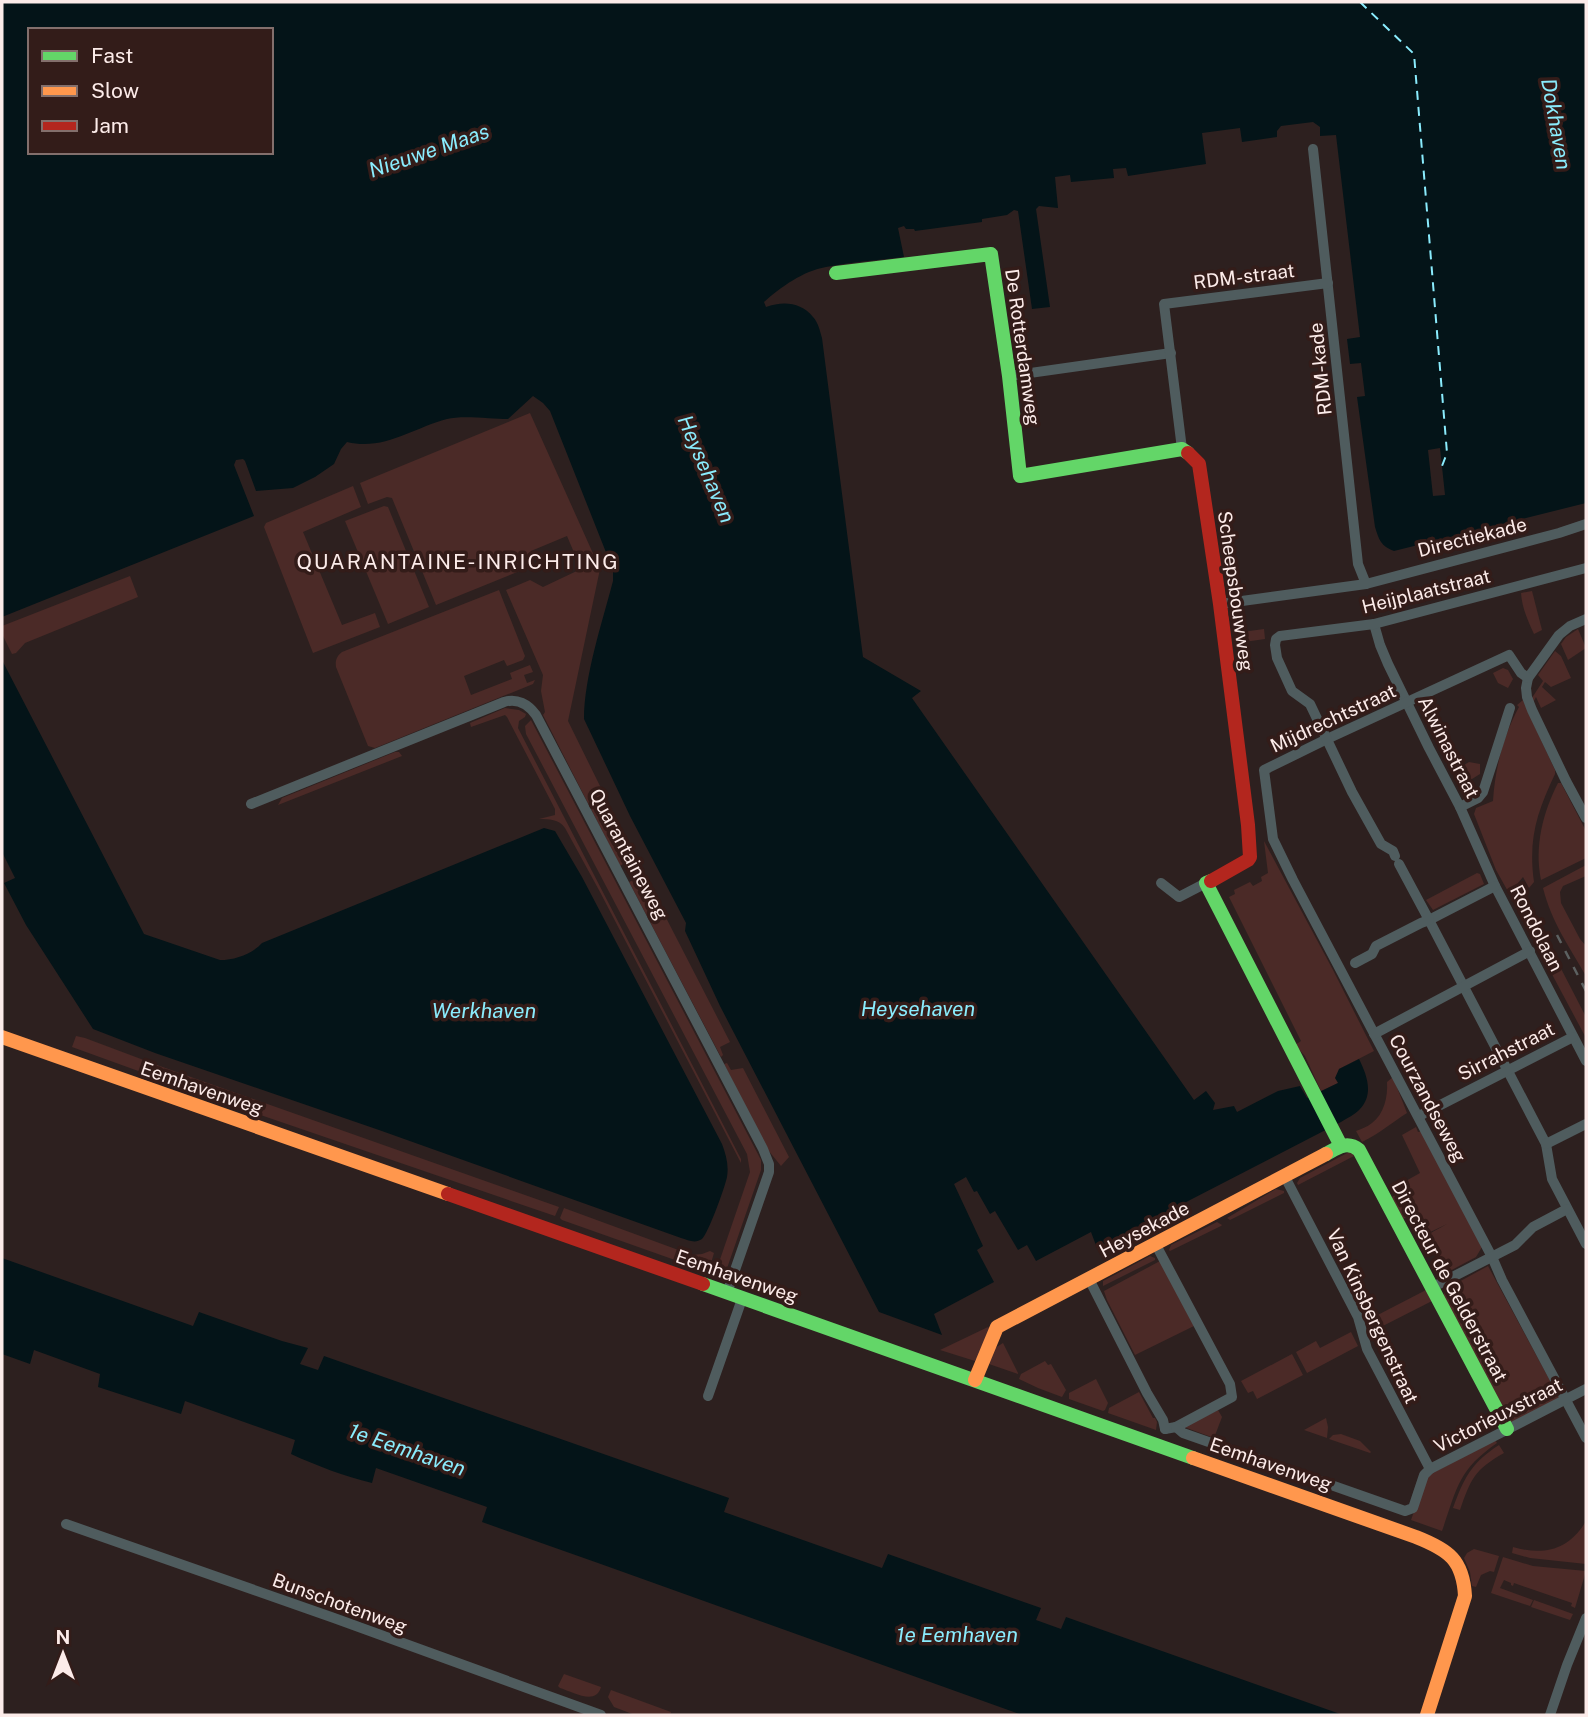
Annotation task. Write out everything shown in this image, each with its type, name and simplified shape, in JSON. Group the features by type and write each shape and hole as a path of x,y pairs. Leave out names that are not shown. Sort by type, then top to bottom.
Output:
{"street":[{"name":"RDM-kade","path":"1313,149 1358,564 1366,584"},
{"name":"De Rotterdamweg","path":"836,273 992,254 1020,476 1182,449"},
{"name":"RDM-straat","path":"1171,353 1164,304 1328,283"},
{"path":"1009,376 1171,353 1182,449"},
{"name":"Scheepsbouwweg","path":"1161,883 1179,897 1250,857 1220,604 1199,464 1182,449"},
{"name":"Directiekade","path":"1220,604 1366,584 1586,524"},
{"name":"Heijplaatstraat","path":"1327,739 1310,704 1292,691 1277,658 1275,641 1280,636 1374,624 1586,568"},
{"path":"1586,619 1570,626 1559,635 1528,678 1527,697 1586,818"},
{"name":"Alwinastraat","path":"1374,624 1385,658 1460,807 1496,886"},
{"name":"Mijdrechtstraat","path":"1268,768 1508,655 1528,678"},
{"name":"Quarantaineweg","path":"251,804 504,702 516,701 531,709 769,1164 769,1172 727,1293"},
{"path":"1460,807 1483,792 1510,708"},
{"path":"1327,739 1381,844 1393,851 1546,1144 1552,1179 1586,1244"},
{"name":"Courzandseweg","path":"1268,768 1265,770 1273,839 1586,1438"},
{"path":"1206,883 1341,1146"},
{"path":"1355,963 1372,954 1376,946 1496,886"},
{"name":"Rondolaan","path":"1496,886 1586,1062"},
{"path":"1374,1034 1530,951"},
{"name":"Sirrahstraat","path":"1419,1116 1573,1037"},
{"name":"Eemhavenweg","path":"2,1038 1440,1546 1455,1558 1464,1576 1465,1596 1427,1715"},
{"path":"1546,1144 1586,1124"},
{"name":"Directeur de Gelderstraat","path":"1341,1146 1351,1144 1359,1150 1507,1429"},
{"name":"Heysekade","path":"975,1380 997,1327 1341,1146"},
{"name":"Van Kinsbergenstraat","path":"1285,1177 1358,1317 1367,1349 1430,1469"},
{"path":"1431,1288 1516,1245 1533,1227 1567,1209"},
{"path":"1156,1245 1230,1384 1231,1391 1231,1398 1170,1428 1159,1445"},
{"path":"1089,1279 1147,1393 1170,1428"},
{"path":"708,1396 742,1299"},
{"name":"Victorieuxstraat","path":"1170,1428 1405,1511 1413,1508 1424,1475 1430,1469 1586,1389"},
{"name":"Bunschotenweg","path":"66,1524 601,1715"},
{"path":"1550,1715 1586,1618"}],"shaded area":[{"path":"530,413 600,569 568,721 632,851 620,857 623,864 620,866 543,715 543,675 506,590 530,580 543,587 581,569 567,536 531,551 527,568 436,605 392,498 387,497 368,504 360,483"},
{"path":"353,486 361,507 303,532 342,625 375,613 380,627 313,653 264,527 266,523"},
{"path":"384,506 388,507 429,607 388,624 345,521"},
{"path":"130,576 138,597 25,643 12,654 2,634 2,626"},
{"path":"499,590 525,656 523,660 507,666 504,660 464,676 471,695 512,679 510,673 530,665 533,672 524,675 527,683 535,680 533,684 375,748 368,746 336,667 339,655"},
{"path":"1532,591 1542,630 1534,634 1521,593"},
{"path":"1264,629 1265,639 1244,642 1242,632"},
{"path":"1578,629 1586,648 1568,660 1561,644"},
{"path":"1555,651 1561,656 1571,678 1551,687 1545,682 1542,687 1556,700 1541,708 1536,697 1528,712 1555,774 1543,801 1533,839 1534,882 1529,888 1523,877 1518,883 1521,891 1510,895 1496,870 1474,814 1476,808 1493,801 1501,753 1508,729 1519,707 1517,705 1523,700 1526,707 1543,681 1538,675"},
{"path":"1503,668 1508,670 1513,679 1508,688 1498,683 1493,673"},
{"path":"505,708 526,714 519,721 518,728 741,1163 565,828 557,821 539,819 555,815 555,809 507,717 505,715 471,727 470,723"},
{"path":"531,720 761,1160 761,1170 724,1277 715,1274 750,1172 747,1154 526,734 525,726"},
{"path":"395,752 402,756 278,805 282,798"},
{"path":"1469,762 1480,764 1480,774 1472,779 1464,777 1459,768"},
{"path":"1558,783 1561,783 1586,831 1586,858 1541,880 1541,830"},
{"path":"1264,841 1374,1051 1339,1069 1338,1083 1321,1091 1305,1056 1295,1045 1301,1041 1229,897 1235,894 1234,890 1250,882 1253,886 1262,881 1261,877 1268,873"},
{"path":"1586,865 1586,876 1563,886 1560,892 1561,903 1586,946 1586,976 1556,923 1543,888"},
{"path":"1477,873 1484,884 1433,910 1426,900"},
{"path":"644,875 730,1042 720,1047 723,1055 721,1057 629,882"},
{"path":"1524,897 1586,1017 1586,1038 1514,903"},
{"path":"76,1036 559,1207 555,1216 246,1110 72,1047"},
{"path":"727,1063 731,1070 743,1068 789,1157 781,1166 768,1150 724,1064"},
{"path":"1393,1077 1407,1113 1362,1142 1356,1131 1380,1115 1386,1099 1387,1082"},
{"path":"1416,1127 1418,1132 1422,1131 1482,1247 1476,1257 1446,1273 1427,1235 1447,1224 1422,1236 1411,1215 1403,1219 1392,1200 1392,1197 1407,1188 1404,1182 1420,1173 1402,1135"},
{"path":"1349,1152 1354,1156 1298,1185 1300,1178"},
{"path":"1276,1189 1284,1193 1230,1220 1227,1218"},
{"path":"564,1208 692,1255 710,1251 714,1253 709,1270 562,1220 560,1218"},
{"path":"1217,1222 1222,1225 1169,1250 1171,1245"},
{"path":"1150,1256 1155,1260 1103,1286 1103,1281"},
{"path":"1160,1261 1194,1326 1135,1355 1104,1291"},
{"path":"1488,1266 1560,1399 1509,1424 1444,1299 1444,1290"},
{"path":"1426,1290 1432,1301 1373,1331 1368,1320"},
{"path":"988,1327 991,1329 979,1360 940,1350"},
{"path":"1351,1332 1358,1346 1307,1373 1296,1352 1316,1341 1320,1348"},
{"path":"1003,1343 1018,1374 989,1364 995,1348"},
{"path":"1292,1354 1303,1375 1257,1399 1253,1391 1248,1393 1241,1381"},
{"path":"1045,1361 1048,1365 1051,1364 1066,1390 1062,1397 1019,1379 1021,1374"},
{"path":"1096,1379 1108,1403 1105,1410 1069,1399 1069,1393"},
{"path":"1139,1392 1157,1422 1156,1430 1108,1413 1109,1408"},
{"path":"1218,1410 1222,1417 1214,1438 1184,1427"},
{"path":"1326,1418 1327,1438 1304,1430"},
{"path":"1341,1434 1360,1441 1371,1452 1329,1439 1333,1435"},
{"path":"1495,1440 1497,1443 1466,1471 1442,1531 1411,1520 1426,1477"},
{"path":"1499,1445 1504,1453 1475,1476 1460,1510 1453,1508 1475,1465"},
{"path":"1586,1521 1586,1564 1530,1558 1512,1553 1513,1547 1535,1551 1555,1548 1572,1539"},
{"path":"1474,1549 1499,1556 1494,1572 1481,1575 1476,1587 1472,1586 1464,1558"},
{"path":"1503,1557 1533,1566 1586,1571 1575,1608 1571,1606 1572,1603 1514,1583 1513,1586 1504,1580 1500,1588 1533,1600 1530,1606 1491,1593"},
{"path":"1534,1600 1573,1614 1570,1620 1531,1607"},
{"path":"564,1674 601,1687 594,1696 577,1694 558,1686"},
{"path":"611,1690 671,1712 670,1715 635,1715 614,1707 608,1697"}],"water":[{"path":"2,2 1586,2 1586,503 1394,551 1381,542 1375,527 1357,397 1365,396 1361,363 1350,364 1347,339 1360,337 1336,135 1320,136 1320,127 1313,122 1281,126 1277,137 1242,142 1240,128 1202,133 1206,164 1128,176 1126,168 1113,169 1114,178 1071,182 1070,175 1055,177 1058,208 1039,206 1036,209 1050,307 1032,309 1018,211 1014,210 1007,215 982,219 982,222 915,231 904,226 898,228 904,257 817,269 793,280 764,302 766,307 785,304 803,308 819,327 863,657 921,691 912,698 1194,1100 1206,1091 1215,1103 1213,1110 1234,1106 1237,1112 1278,1091 1300,1086 1307,1098 1338,1083 1335,1078 1339,1069 1359,1059 1368,1084 1364,1103 1351,1116 1097,1248 1091,1232 1036,1261 1027,1245 1018,1250 995,1211 990,1214 966,1177 954,1184 983,1246 977,1250 994,1282 934,1314 942,1335 879,1312 720,1006 685,931 686,923 630,816 584,719 590,668 613,581 613,570 550,411 533,396 508,419 453,418 386,441 361,444 347,442 334,464 293,488 256,491 245,461 236,460 234,465 254,516 2,617"},
{"name":"Werkhaven","path":"2,660 144,934 220,960 243,956 262,943 544,828 555,831 582,877 722,1144 727,1160 727,1177 712,1220 702,1239 694,1241 681,1238 93,1029 26,925 4,883 15,878 2,852"},
{"name":"1e Eemhaven","path":"2,1258 193,1326 199,1312 308,1348 300,1364 318,1370 324,1356 729,1498 724,1512 882,1568 888,1554 1041,1608 1036,1620 1061,1629 1066,1617 1343,1715 1022,1715 482,1522 487,1507 376,1468 372,1483 341,1474 291,1454 295,1440 185,1401 181,1414 98,1387 100,1374 34,1350 30,1364 2,1354"}],"pier":[{"path":"1440,448 1445,495 1433,496 1428,450"}],"ferry route":[{"path":"1360,2 1414,54 1447,453 1442,466"}],"railway":[{"path":"1557,935 1586,991"}],"traffic: fast":[{"path":"836,273 991,254 1020,476 1182,449 1188,453"},
{"path":"1211,881 1206,883 1341,1146"},
{"path":"1326,1154 1346,1145 1359,1150 1507,1429"},
{"path":"703,1284 1193,1458"}],"traffic: slow":[{"path":"2,1037 448,1194"},
{"path":"975,1380 997,1327 1326,1154"},
{"path":"1193,1458 1416,1537 1452,1558 1461,1573 1465,1596 1427,1715"}],"traffic: jam":[{"path":"1188,453 1199,464 1220,604 1250,857 1211,881"},
{"path":"448,1194 703,1284"}],"district":[{"name":"QUARANTAINE-INRICHTING","path":"458,562"}],"water label":[{"name":"Dokhaven","path":"1556,124"},
{"name":"Nieuwe Maas","path":"429,151"},
{"name":"Heysehaven","path":"706,469"},
{"name":"Heysehaven","path":"918,1009"}]}
